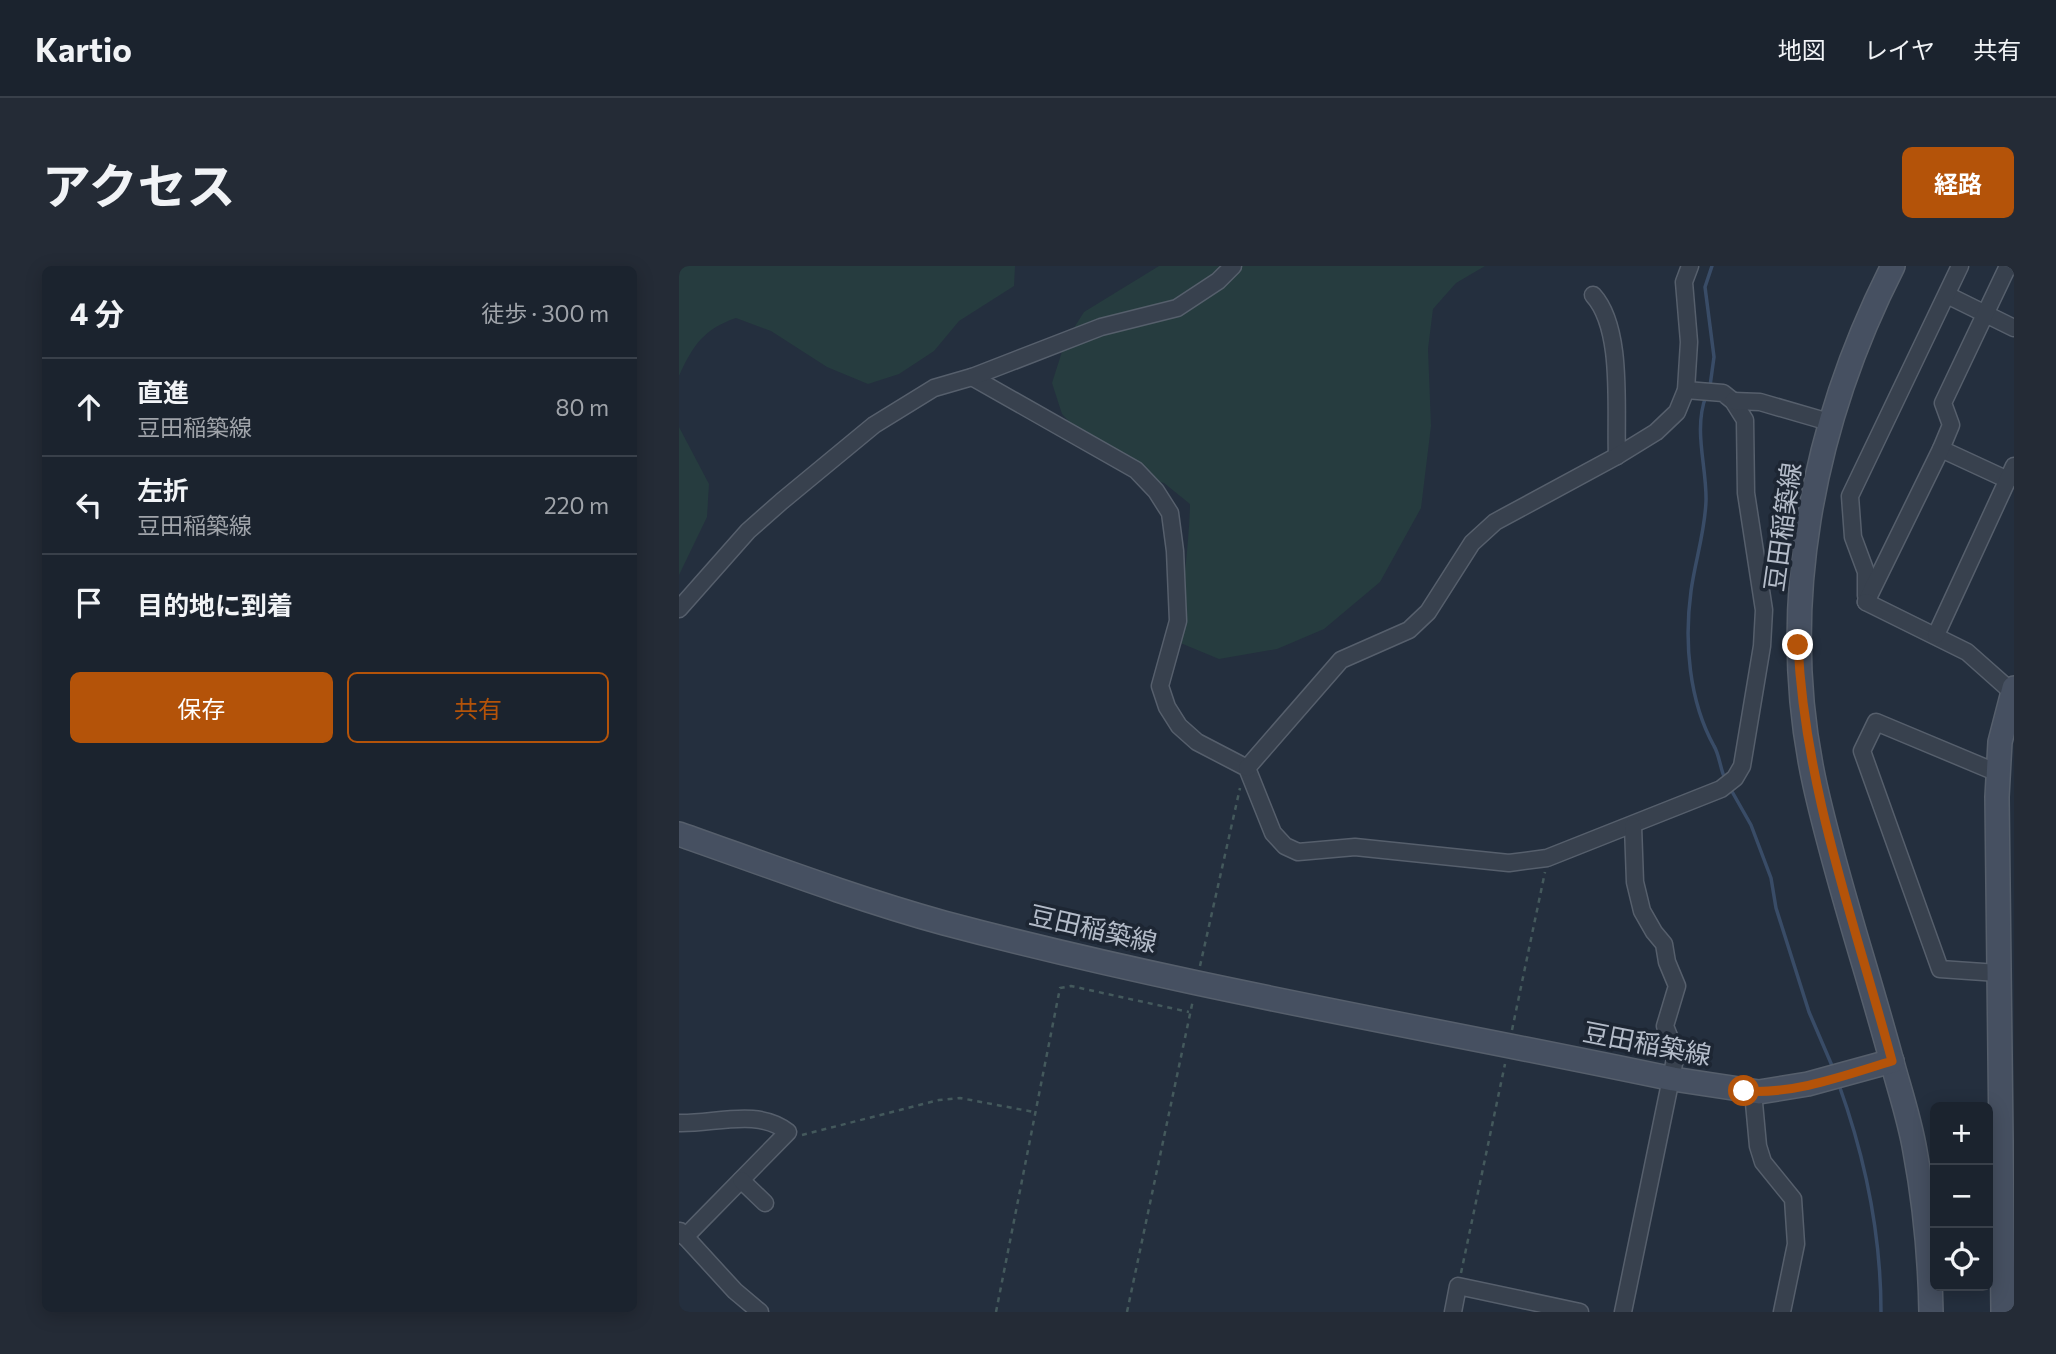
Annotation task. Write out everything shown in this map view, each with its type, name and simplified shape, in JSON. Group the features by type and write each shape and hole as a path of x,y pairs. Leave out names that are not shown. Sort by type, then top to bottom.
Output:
{"main road":[{"name":"豆田稲築線","path":"679,834 942,922 1197,981 1673,1079 1756,1092 1808,1084 1892,1061 1836,870 1814,783 1801,702 1798,645 1804,550 1829,422 1873,305 1893,266"},
{"path":"2003,1312 2007,1164 1998,973 2006,944 2006,797 1999,773 2000,742 2013,690"},
{"path":"1892,1061 1915,1148 1930,1255 1931,1312"}],"street":[{"path":"679,609 748,531 874,425 934,388 972,377 1101,327 1177,308 1218,281 1233,266"},
{"path":"1247,768 1341,660 1409,630 1428,612 1472,543 1496,522 1617,456 1668,421 1682,405 1686,390 1689,342 1684,282 1690,266"},
{"path":"1866,602 1866,572 1853,537 1850,496 1960,266"},
{"path":"1866,602 1941,449 1951,425 1944,403 2008,266"},
{"path":"1593,295 1601,304 1613,338 1617,456"},
{"path":"1947,295 2014,328"},
{"path":"972,377 1127,464 1156,491 1170,513 1175,551 1178,621 1160,686 1167,707 1179,726 1197,741 1247,768 1273,833 1285,846 1298,852 1355,847 1509,863 1547,858 1633,827 1721,789 1735,778 1742,766 1762,646 1764,610 1746,492 1745,420 1733,401"},
{"path":"1686,390 1712,390 1733,401 1760,402 1829,422"},
{"path":"1936,635 2011,473 1941,449"},
{"path":"1866,602 1967,652 2013,690"},
{"path":"1998,973 1940,969 1862,751 1876,722 1999,773"},
{"path":"1623,1312 1676,1054 1665,1026 1677,986 1667,962 1664,944 1642,911 1635,882 1633,827"},
{"path":"1756,1092 1758,1146 1763,1162 1793,1199 1796,1244 1782,1312"},
{"path":"679,1123 708,1124 755,1118 777,1124 787,1132 741,1180 682,1233 735,1291 760,1312"},
{"path":"741,1180 765,1203"},
{"path":"1453,1312 1458,1286 1580,1312"}],"path":[{"path":"1127,1312 1197,981 1247,768"},
{"path":"1458,1286 1547,858"},
{"path":"996,1312 1060,988 1071,986 1190,1013"},
{"path":"787,1132 799,1136 939,1100 960,1098 1034,1112"}],"green space":[{"path":"679,266 1015,266 1014,286 959,321 934,351 899,374 868,384 827,367 771,331 736,318 716,327 701,340 689,355 679,376"},
{"path":"1159,266 1485,266 1456,283 1433,309 1428,349 1431,426 1421,508 1380,582 1324,629 1277,649 1219,659 1178,642 1190,504 1164,483 1132,475 1091,444 1062,414 1052,383 1065,342 1084,312"},
{"path":"679,427 709,484 707,517 679,575"}],"waterway":[{"path":"1710,386 1714,357 1705,287 1712,266"},
{"path":"1706,396 1701,422 1705,513 1691,591 1689,651 1699,710 1726,781"},
{"path":"1730,788 1751,825 1771,878 1776,908 1809,1012 1833,1068"},
{"path":"1839,1085 1857,1141 1870,1197 1878,1254 1881,1312"}],"route":[{"path":"1744,1091 1759,1092 1808,1084 1892,1061 1836,870 1814,783 1801,702 1798,645"}]}
